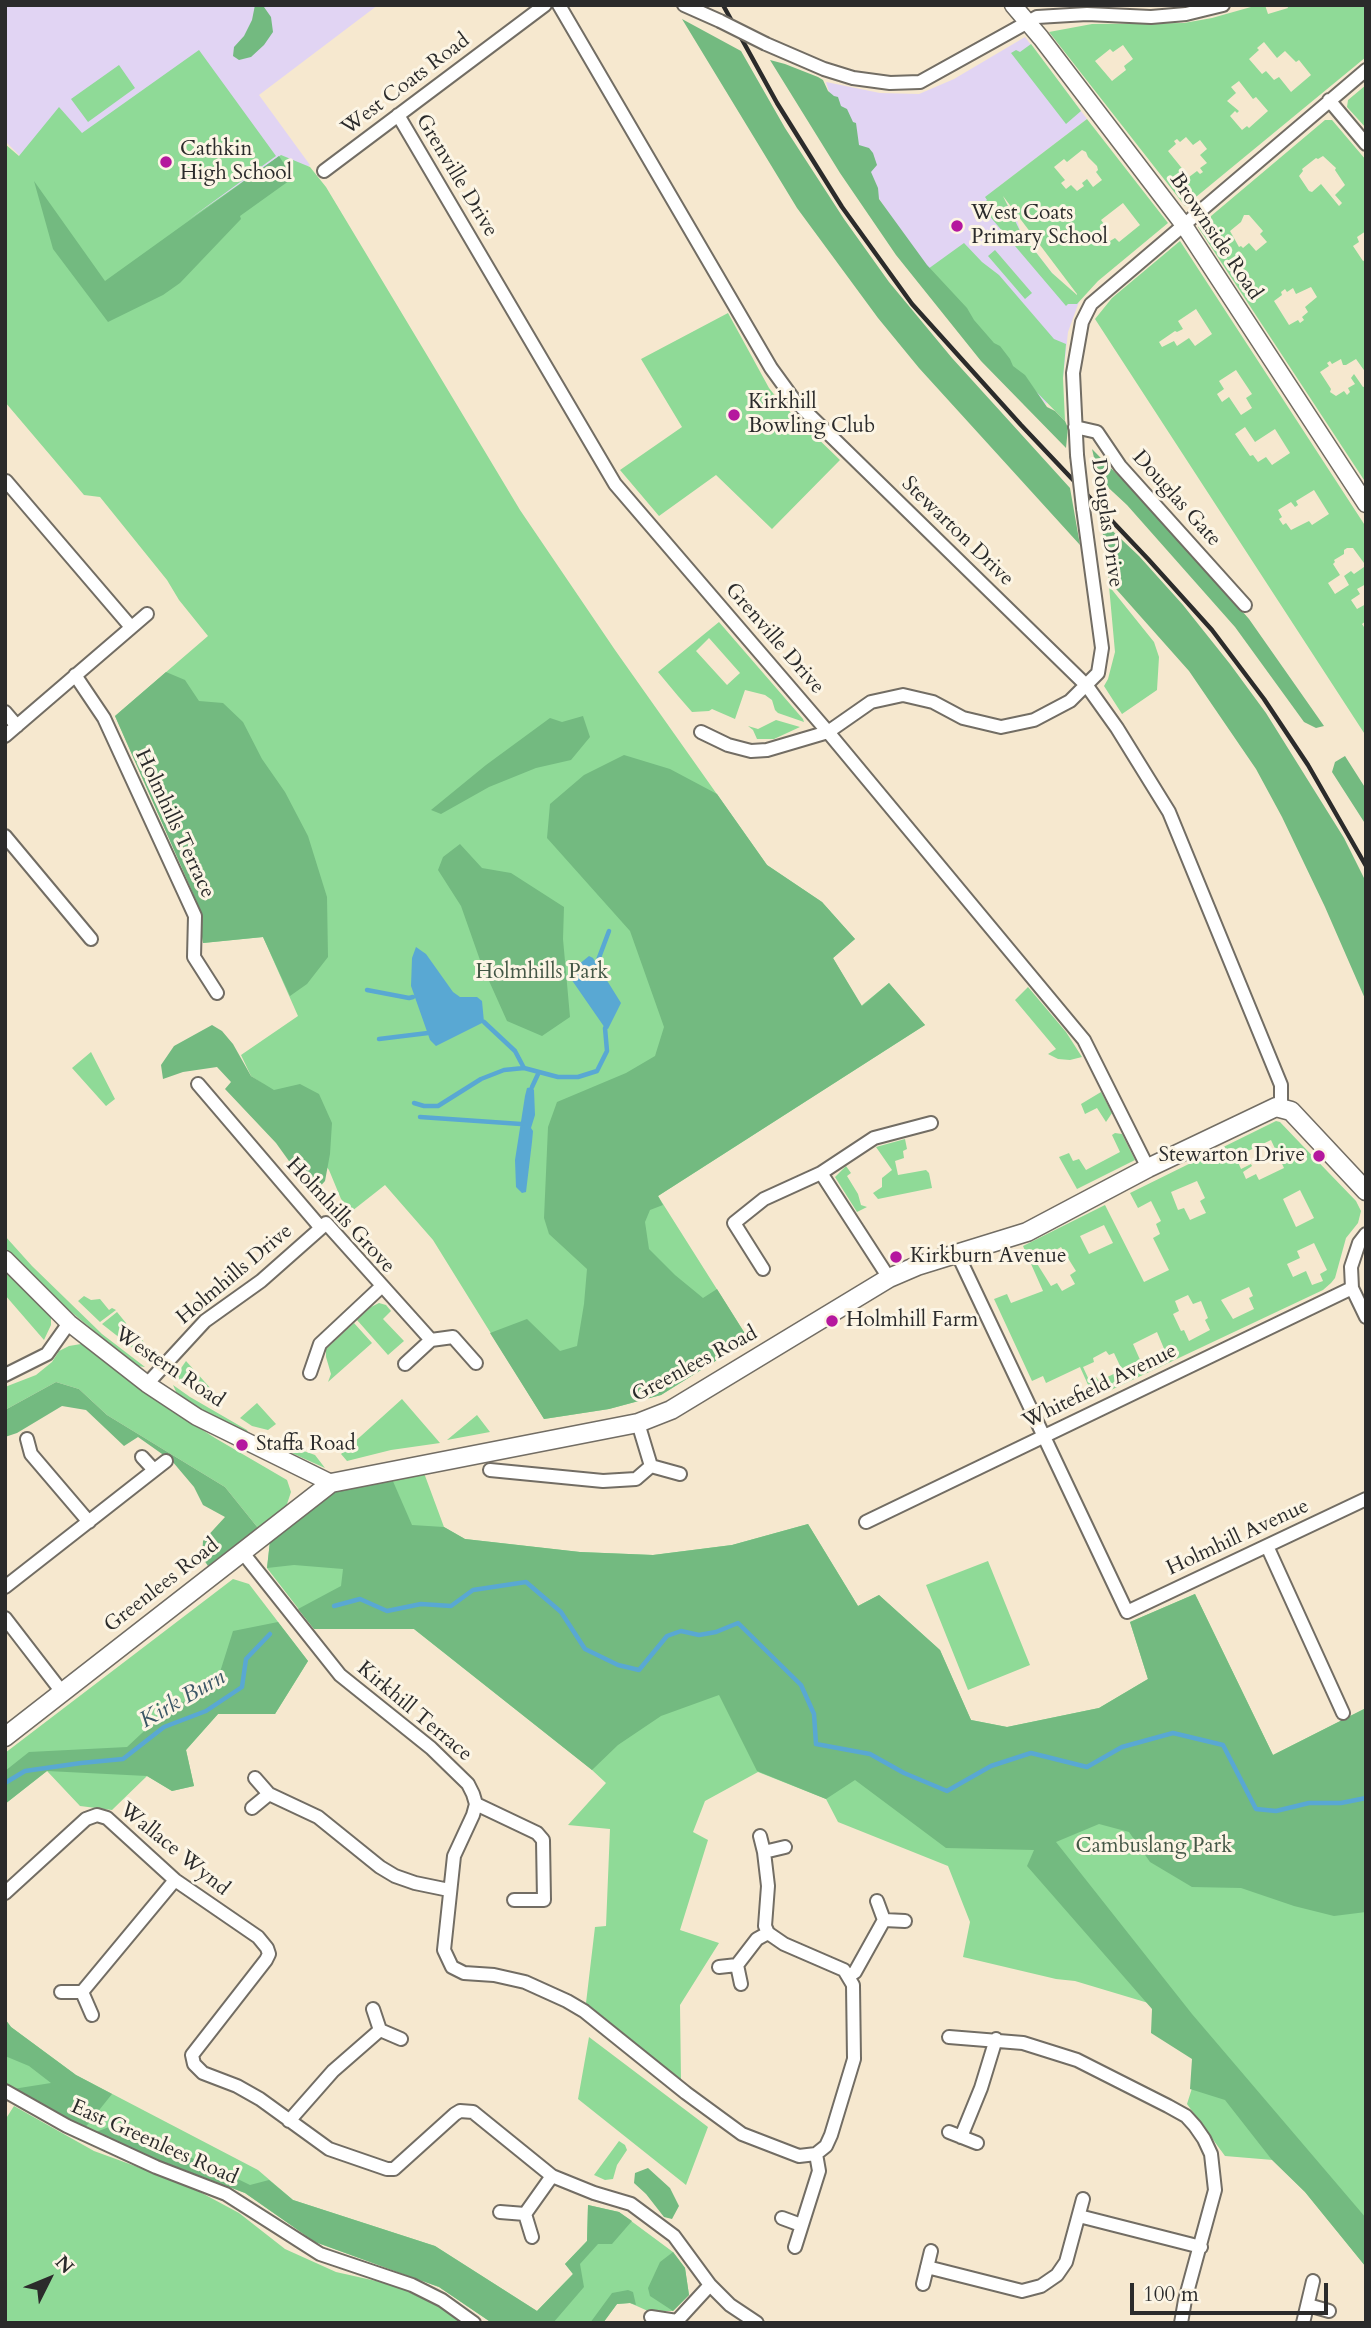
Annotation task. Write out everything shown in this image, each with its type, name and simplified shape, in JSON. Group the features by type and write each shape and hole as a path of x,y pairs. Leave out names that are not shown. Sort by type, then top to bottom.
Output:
{"main road":[{"name":"Greenlees Road","path":"5,1737 331,1482 638,1423 671,1410 890,1278 957,1253 1027,1232 1148,1168 1269,1109 1282,1108"},
{"path":"1282,1108 1291,1111 1366,1191"}],"street":[{"name":"West Coats Road","path":"324,171 545,5"},
{"name":"Stewarton Drive","path":"559,5 771,369 795,401 1087,686 1117,728 1168,812 1281,1085 1282,1108"},
{"path":"684,5 824,69 853,78 890,83 920,82 1037,17 1151,17 1195,12 1223,5"},
{"name":"Brownside Road","path":"1013,5 1183,224 1366,504"},
{"name":"Douglas Drive","path":"701,732 728,745 751,751 767,750 828,732 871,702 903,695 933,702 962,718 1001,727 1034,720 1070,701 1087,686 1098,673 1102,648 1075,427 1073,373 1082,322 1091,304 1366,70"},
{"path":"1329,100 1366,144"},
{"name":"Grenville Drive","path":"398,115 615,484 828,732 1083,1040 1148,1168"},
{"name":"Douglas Gate","path":"1075,427 1097,432 1120,466 1245,605"},
{"path":"6,481 131,627"},
{"path":"5,736 147,614"},
{"name":"Holmhills Terrace","path":"75,676 104,718 195,916 194,957 218,993"},
{"path":"5,712 17,726"},
{"path":"5,836 91,939"},
{"name":"Holmhills Grove","path":"198,1084 321,1228 326,1223 382,1286 320,1344 310,1373"},
{"path":"763,1269 734,1223 764,1199 821,1173 874,1138 931,1123"},
{"path":"821,1173 890,1278"},
{"name":"Holmhills Drive","path":"147,1384 205,1321 261,1281 321,1228"},
{"path":"1366,1234 1359,1243 1351,1267 1352,1288 1366,1317"},
{"path":"957,1253 1044,1435"},
{"name":"Western Road","path":"5,1259 69,1322 147,1384 197,1417 331,1482"},
{"path":"382,1286 431,1340"},
{"name":"Whitefield Avenue","path":"866,1522 1352,1288"},
{"path":"5,1375 47,1354 69,1322"},
{"path":"405,1364 431,1340 453,1337 476,1363"},
{"path":"638,1423 651,1466"},
{"name":"Holmhill Avenue","path":"1044,1435 1126,1612 1366,1499"},
{"path":"27,1439 31,1454 89,1522"},
{"path":"142,1457 154,1470"},
{"path":"5,1587 166,1461"},
{"path":"490,1470 603,1481 636,1479 651,1466"},
{"path":"651,1466 680,1474"},
{"path":"1267,1546 1343,1713"},
{"name":"Kirkhill Terrace","path":"243,1553 340,1675 431,1748 468,1784 476,1804"},
{"path":"5,1618 62,1692"},
{"path":"255,1778 269,1794 318,1817 380,1867 415,1883 449,1890"},
{"path":"252,1808 269,1794"},
{"path":"514,1900 544,1900 543,1840 537,1833 476,1804 454,1856 443,1950 452,1967 464,1973 494,1975 525,1982 568,2001 742,2134 799,2155 816,2154 826,2146 831,2135 854,2059 853,1985 844,1970 784,1944 768,1933 765,1926 768,1886 760,1836"},
{"name":"Wallace Wynd","path":"5,1893 86,1819 97,1815 107,1818 176,1880 258,1937 267,1948 268,1954 196,2047 192,2055 194,2064 203,2073 237,2086 260,2099 329,2149 387,2169 394,2169 455,2114 467,2110 485,2121 552,2176 631,2204 674,2236 710,2285 730,2305 757,2323"},
{"path":"764,1852 785,1847"},
{"path":"61,1992 82,1992 176,1880"},
{"path":"849,1976 855,1972 884,1920 877,1901"},
{"path":"884,1920 905,1921"},
{"path":"719,1967 737,1965 757,1940 768,1933"},
{"path":"737,1965 741,1984"},
{"path":"82,1992 92,2015"},
{"path":"373,2009 380,2030 401,2039"},
{"path":"289,2121 333,2071 380,2030"},
{"path":"949,2037 1023,2043 1077,2060 1186,2116 1205,2139 1216,2179 1215,2190 1181,2323"},
{"path":"977,2143 955,2135 985,2076 996,2039"},
{"name":"East Greenlees Road","path":"5,2091 67,2126 156,2167 226,2194 320,2254 412,2285 442,2300 474,2323"},
{"path":"795,2247 819,2171 816,2154"},
{"path":"525,2214 552,2176"},
{"path":"927,2267 1022,2291 1035,2289 1057,2275 1066,2262 1083,2199"},
{"path":"500,2212 525,2214"},
{"path":"525,2214 532,2237"},
{"path":"1079,2216 1200,2247"},
{"path":"782,2218 801,2225"},
{"path":"923,2284 931,2251"},
{"path":"1303,2323 1313,2281"},
{"path":"651,2317 677,2322 710,2285"},
{"path":"1308,2305 1329,2311"}],"shaded area":[{"name":"Cathkin High School","path":"5,5 378,5 259,95 310,165 289,181 191,273 35,180 19,155 5,141"},
{"name":"West Coats Primary School","path":"1025,37 1087,119 997,188 1017,220 1021,233 1052,273 1080,299 1068,332 1063,378 1046,404 921,261 848,153 826,82 880,93 919,94 954,79"}],"green space":[{"path":"255,5 264,7 271,17 273,32 251,57 239,60 233,56 234,47 244,36 252,20"},
{"path":"1258,5 1265,5 1268,14 1288,8 1287,5 1366,5 1366,57 1185,206 1049,32 1092,24 1184,23","holes":["1264,42 1277,58 1285,51 1296,62 1299,60 1311,75 1291,92 1279,77 1274,80 1266,71 1262,74 1249,59 1259,50 1257,48","1123,45 1133,59 1124,66 1126,70 1112,81 1095,61 1110,49 1113,52","1239,81 1253,99 1256,97 1268,111 1249,128 1247,126 1242,130 1230,116 1239,111 1227,101 1236,93 1231,87","1186,137 1193,145 1200,140 1207,149 1200,155 1207,163 1200,168 1203,172 1200,174 1197,171 1189,177 1168,151 1176,144 1174,141 1177,139 1180,142"]},
{"path":"682,19 741,51 785,128 889,282 952,358 1070,488 1080,545 919,368 878,318 797,208"},
{"path":"1031,44 1081,111 1066,124 1011,53 1016,50 1020,52"},
{"name":"Holmhills Park","path":"199,50 276,156 188,220 281,155 310,167 326,187 520,510 615,650 767,865 822,902 855,939 833,958 861,1006 889,983 925,1025 658,1196 749,1340 661,1395 609,1409 544,1419 433,1240 385,1185 352,1211 341,1199 329,1170 263,1084 251,1076 241,1055 298,1016 263,937 203,943 197,902 115,716 208,636 100,497 84,495 5,402 5,144 19,156 59,107 82,133"},
{"path":"770,60 818,77 823,80 828,91 838,97 841,106 847,109 856,123 859,145 869,148 873,153 877,165 871,172 878,188 879,199 927,265 967,308 994,343 1000,346 1013,366 1025,375 1047,407 1065,421 1068,428 1066,448 981,361 896,255 840,173"},
{"path":"119,65 135,88 88,122 71,99"},
{"path":"1366,85 1366,128 1347,107 1348,100"},
{"path":"1087,119 1168,223 1098,281 1077,304 1066,306 981,206 987,200 985,197","holes":["1082,150 1097,166 1096,172 1102,180 1093,187 1087,179 1082,183 1084,186 1077,191 1071,185 1066,189 1061,183 1065,180 1054,167 1064,159 1067,162","1003,196 1077,295 1052,273 1021,233","1123,203 1140,225 1119,242 1115,238 1110,241 1100,229 1104,224 1101,220"]},
{"path":"1325,120 1332,120 1366,160 1366,231 1357,237 1359,242 1353,246 1363,261 1366,260 1366,373 1356,359 1346,365 1343,365 1341,359 1332,364 1330,361 1327,363 1329,366 1320,372 1331,389 1330,392 1336,396 1344,391 1347,395 1350,392 1348,388 1355,384 1351,378 1354,374 1363,387 1366,386 1366,483 1198,227","holes":["1323,156 1336,168 1345,185 1335,195 1342,203 1339,206 1321,184 1312,192 1309,191 1299,176 1302,169","1244,215 1249,215 1263,231 1260,234 1267,242 1256,251 1249,243 1243,248 1239,247 1230,231 1241,222","1311,287 1317,297 1305,307 1308,312 1302,317 1304,320 1289,325 1274,301 1285,289 1287,292 1293,288 1296,294"]},
{"path":"279,156 293,178 240,216 241,219 180,283 163,295 108,322 53,249 34,181 105,281"},
{"path":"1180,241 1366,527 1366,584 1357,589 1360,594 1351,600 1357,609 1366,604 1366,621 1362,624 1366,630 1366,736 1095,319 1112,298","holes":["1196,309 1212,334 1195,346 1189,338 1177,346 1174,341 1162,347 1159,342 1183,329 1178,321","1236,370 1252,394 1246,398 1252,408 1241,415 1229,397 1222,402 1217,394 1224,389 1219,381","1245,427 1255,442 1275,429 1290,453 1272,465 1266,457 1258,462 1253,455 1250,456 1235,434","1314,490 1329,514 1312,525 1309,521 1291,530 1279,519 1282,517 1278,510 1291,502 1295,507 1298,505 1296,501","1353,548 1364,567 1354,574 1351,571 1344,576 1349,585 1335,594 1328,583 1340,575 1333,564 1334,560 1344,554 1344,550"]},
{"path":"964,243 999,275 1054,339 1066,344 1063,378 1065,421 1015,370 928,269"},
{"path":"995,250 1032,293 1025,299 988,256"},
{"name":"Kirkhill Bowling Club","path":"728,313 769,388 840,460 772,529 716,475 659,516 620,470 682,427 641,359"},
{"path":"1092,449 1172,530 1249,619 1324,726 1316,728 1304,722 1235,627 1127,505 1099,479"},
{"path":"1101,520 1139,556 1183,605 1230,664 1266,713 1344,838 1366,882 1366,1001 1325,907 1256,769 1189,671 1109,581"},
{"path":"1109,586 1154,642 1159,657 1157,690 1122,714 1104,686 1115,652"},
{"path":"719,622 804,722 778,713 772,700 765,695 745,690 735,719 712,709 692,712 658,672","holes":["709,638 740,673 727,685 696,651"]},
{"path":"166,672 185,680 199,701 223,703 243,722 308,836 327,897 328,957 307,984 290,996 263,937 203,943 197,902 115,716"},
{"path":"583,716 590,737 571,760 536,768 489,787 441,814 431,810 550,718 562,722"},
{"path":"776,720 800,727 774,739 757,739 748,726 758,729"},
{"path":"624,755 670,769 717,794 767,865 822,902 855,939 833,958 862,1006 889,983 925,1025 658,1196 663,1205 650,1210 645,1222 649,1249 703,1298 717,1289 749,1340 661,1395 609,1409 544,1419 490,1333 527,1319 560,1351 577,1346 587,1269 549,1234 544,1218 548,1127 557,1102 626,1073 655,1056 664,1027 630,931 547,838 550,804 584,775"},
{"path":"1345,756 1366,789 1366,825 1332,772 1335,762"},
{"path":"460,844 482,868 511,873 564,907 563,939 570,1017 542,1036 507,1021 481,963 461,906 438,870 443,857"},
{"path":"1028,987 1066,1032 1082,1057 1058,1059 1048,1054 1056,1049 1015,1000"},
{"path":"212,1025 222,1031 233,1044 251,1076 274,1090 300,1084 319,1094 332,1123 325,1181 316,1191 299,1175 276,1143 225,1089 231,1082 217,1067 183,1072 163,1079 161,1065 174,1046"},
{"path":"91,1052 115,1099 106,1106 72,1068"},
{"path":"1101,1092 1112,1113 1106,1122 1097,1108 1085,1114 1081,1104"},
{"path":"1276,1121 1280,1122 1356,1201 1361,1211 1358,1223 1346,1238 1335,1278 1323,1290 1094,1398 1080,1367 1046,1383 1043,1376 1032,1381 994,1299 1007,1294 1011,1303 1043,1291 1023,1246 1105,1205 1144,1282 1169,1270 1153,1238 1160,1234 1156,1224 1161,1221 1151,1201 1138,1208 1130,1193","holes":["1271,1140 1284,1168 1259,1180 1256,1174 1246,1179 1243,1172 1252,1166 1251,1164 1241,1169 1238,1162 1248,1157 1246,1152","1197,1181 1205,1198 1200,1201 1206,1213 1190,1220 1184,1208 1178,1210 1171,1192","1300,1190 1314,1218 1296,1227 1283,1199","1104,1225 1113,1243 1089,1254 1080,1236","1314,1243 1327,1270 1320,1274 1323,1281 1312,1285 1306,1271 1293,1277 1287,1264 1300,1258 1297,1251","1061,1247 1076,1271 1070,1275 1075,1284 1062,1291 1057,1283 1051,1286 1036,1262","1249,1287 1253,1296 1249,1298 1254,1309 1233,1319 1221,1300","1188,1295 1193,1304 1201,1301 1210,1330 1189,1341 1173,1314 1179,1311 1175,1301","1157,1332 1165,1351 1141,1362 1133,1344","1106,1351 1109,1355 1114,1353 1122,1370 1099,1381 1096,1377 1089,1380 1083,1367 1094,1362 1093,1358"]},
{"path":"1122,1134 1135,1160 1077,1189 1059,1157 1069,1153 1073,1161 1079,1159 1086,1170 1120,1152 1112,1135"},
{"path":"905,1139 907,1149 903,1151 904,1158 895,1161 898,1175 926,1170 932,1188 878,1199 873,1193 882,1187 882,1178 892,1170 876,1147"},
{"path":"846,1166 851,1173 847,1176 861,1205 867,1207 857,1212 835,1177"},
{"path":"5,1236 102,1334 145,1367 137,1366 59,1302 5,1248"},
{"path":"5,1264 51,1308 51,1325 44,1340 5,1295"},
{"path":"84,1296 91,1300 100,1299 109,1310 116,1310 100,1322 78,1301"},
{"path":"379,1303 386,1305 391,1311 383,1319 404,1341 388,1355 357,1320"},
{"path":"117,1312 136,1339 142,1339 144,1348 139,1353 102,1324"},
{"path":"354,1323 372,1343 328,1382 331,1374 326,1349"},
{"path":"81,1344 96,1350 142,1391 287,1480 291,1492 286,1507 258,1528 225,1487 107,1415 79,1389 56,1382 5,1410 5,1387 36,1375 52,1362 59,1351"},
{"path":"186,1361 212,1390 210,1398 175,1377"},
{"path":"56,1382 79,1389 107,1415 225,1487 258,1528 208,1566 202,1557 203,1541 225,1517 203,1505 194,1487 172,1461 138,1437 124,1446 86,1410 62,1406 17,1433 5,1437 5,1410"},
{"path":"173,1385 248,1433 199,1410 178,1396"},
{"path":"402,1399 440,1443 391,1450 347,1461 341,1454"},
{"path":"257,1403 276,1424 268,1430 252,1426 240,1418"},
{"path":"477,1415 490,1432 447,1440"},
{"path":"256,1434 315,1455 325,1468 258,1438"},
{"name":"Cambuslang Park","path":"424,1473 444,1527 465,1539 580,1552 653,1555 732,1545 808,1524 858,1606 879,1595 940,1650 971,1720 1007,1727 1099,1708 1148,1679 1130,1622 1195,1594 1273,1755 1366,1708 1366,2267 1305,2192 1273,2160 1225,2156 1187,2104 1199,2066 1155,2005 1075,1981 963,1957 970,1922 948,1866 838,1822 826,1799 758,1772 705,1801 693,1832 708,1840 680,1930 719,1943 680,2005 681,2080 586,2003 595,1927 606,1926 610,1829 568,1825 606,1783 414,1629 314,1629 267,1568 270,1541 333,1491"},
{"name":"Cambuslang Park","path":"392,1479 412,1525 444,1527 465,1539 580,1552 653,1555 732,1545 808,1524 858,1606 879,1595 940,1650 971,1720 1007,1727 1099,1708 1148,1679 1130,1622 1195,1594 1273,1755 1366,1708 1366,1912 1334,1916 1241,1888 1192,1887 1150,1862 1129,1832 1099,1824 1056,1842 1192,2014 1366,2218 1366,2267 1305,2192 1272,2160 1225,2100 1190,2089 1192,2059 1151,2033 1152,2009 1027,1866 1034,1850 946,1848 855,1780 826,1799 757,1771 719,1695 661,1716 618,1745 592,1770 414,1629 314,1629 298,1609 341,1586 343,1569 294,1565 267,1568 270,1541 333,1491"},
{"path":"988,1561 1030,1665 968,1690 926,1585"},
{"path":"233,1579 249,1584 308,1661 275,1714 218,1714 186,1750 194,1786 172,1791 147,1776 112,1810 80,1806 47,1771 5,1804 5,1753"},
{"path":"278,1622 308,1661 275,1714 218,1714 186,1750 194,1786 172,1791 147,1776 47,1771 5,1804 5,1771 29,1752 127,1747 171,1706 214,1691 233,1631"},
{"path":"5,2019 11,2027 76,2075 258,2170 293,2200 435,2246 537,2311 573,2274 565,2264 587,2241 588,2205 619,2212 673,2252 685,2268 689,2295 673,2311 648,2311 630,2303 617,2304 603,2323 492,2323 439,2287 315,2242 245,2193 140,2153 38,2106 5,2085"},
{"path":"5,2019 11,2027 76,2075 112,2094 84,2129 13,2089 51,2083 29,2066 5,2056"},
{"path":"589,2037 708,2127 686,2185 578,2099"},
{"path":"14,2106 94,2151 187,2185 239,2213 285,2249 336,2272 394,2285 439,2306 462,2323 5,2323 5,2120"},
{"path":"109,2127 205,2163 250,2185 269,2180 293,2200 435,2246 537,2311 573,2274 565,2264 587,2241 588,2205 619,2212 632,2221 612,2244 598,2244 580,2264 584,2287 553,2323 492,2323 439,2287 315,2242 245,2193 140,2153 96,2132"},
{"path":"619,2141 627,2150 617,2165 613,2179 605,2180 594,2175"},
{"path":"648,2168 670,2188 679,2206 672,2219 664,2217 634,2183 635,2173"},
{"path":"673,2252 685,2268 689,2295 673,2311 650,2296 648,2288 660,2262"},
{"path":"628,2290 633,2292 636,2305 617,2304 603,2323 590,2323 612,2293"}],"water":[{"path":"416,947 426,954 453,992 460,997 477,997 482,1001 484,1022 436,1046 430,1040 411,986 412,958"},
{"path":"589,956 593,958 621,1003 608,1029 569,976"},
{"path":"532,1087 535,1115 531,1128 533,1131 526,1192 522,1193 516,1187 515,1160 525,1096 527,1088"}],"waterway":[{"path":"597,963 609,931"},
{"path":"367,990 413,997"},
{"path":"484,1022 515,1051 524,1068 558,1077 578,1077 597,1071 607,1051 605,1028"},
{"path":"379,1039 428,1033"},
{"path":"414,1103 438,1106 481,1079 504,1070 524,1068"},
{"path":"532,1087 539,1072"},
{"path":"420,1117 521,1124"},
{"name":"Kirk Burn","path":"334,1606 360,1599 387,1611 421,1604 451,1606 473,1590 526,1582 561,1612 585,1649 618,1665 639,1670 667,1636 681,1631 699,1635 716,1632 738,1623 801,1685 814,1714 816,1744 870,1754 904,1773 947,1791 991,1766 1031,1753 1087,1767 1122,1747 1173,1733 1223,1745 1256,1809 1276,1811 1309,1803 1341,1803 1366,1798"},
{"name":"Kirk Burn","path":"5,1783 25,1771 123,1759 164,1727 206,1711 242,1687 246,1659 270,1634"}],"railway":[{"path":"723,5 777,103 842,207 912,304 1212,630 1264,699 1308,765 1366,866"}],"place":[{"name":"Cathkin High School","path":"166,162"},
{"name":"West Coats Primary School","path":"957,226"},
{"name":"Kirkhill Bowling Club","path":"734,415"},
{"name":"Stewarton Drive","path":"1319,1156"},
{"name":"Kirkburn Avenue","path":"896,1257"},
{"name":"Holmhill Farm","path":"832,1321"},
{"name":"Staffa Road","path":"242,1445"}]}
